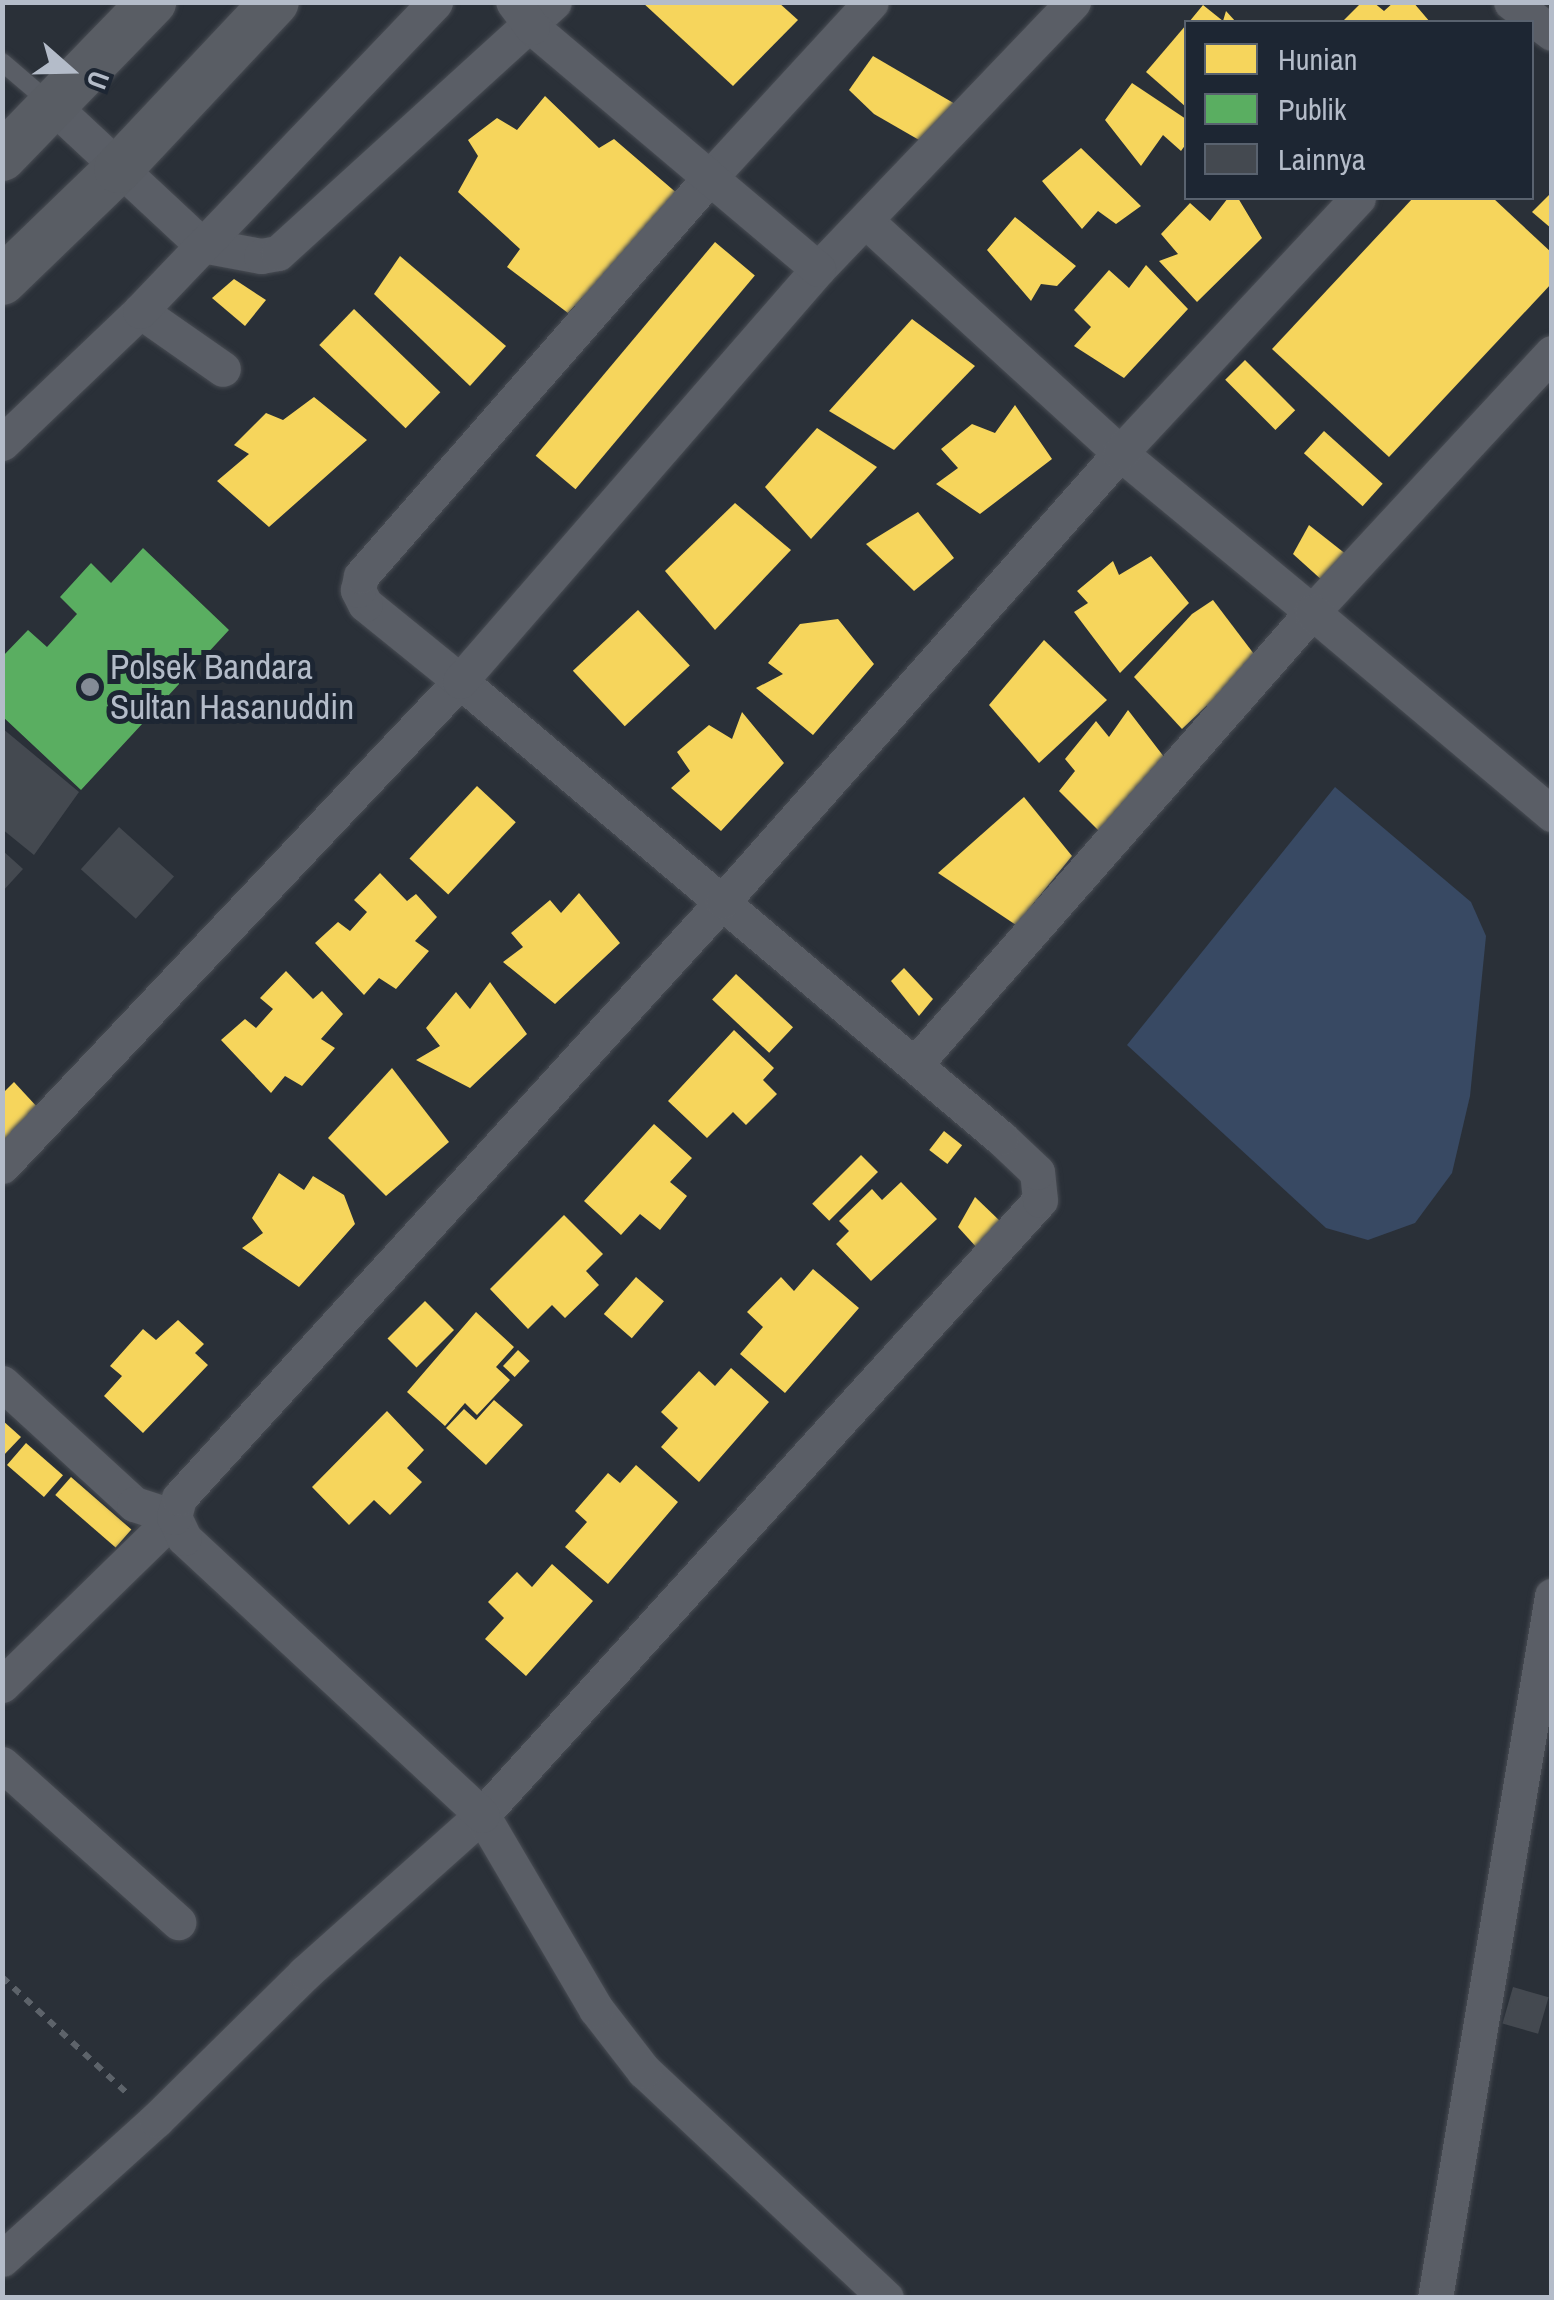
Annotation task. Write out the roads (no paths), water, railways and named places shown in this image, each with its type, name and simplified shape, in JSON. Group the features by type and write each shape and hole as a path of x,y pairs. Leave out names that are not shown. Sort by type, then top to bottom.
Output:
{"main road":[{"path":"2,158 152,2"},
{"path":"2,281 118,169 275,2"}],"street":[{"path":"2,444 140,311 435,2"},
{"path":"2,2259 156,2120 304,1973 482,1814 1040,1200 1037,1172 916,1063 365,604 358,590 362,576 711,176 871,2"},
{"path":"2,1166 460,682 818,268 1073,2"},
{"path":"54,107 202,245 261,256 278,253 533,11 711,176 818,268"},
{"path":"2,1685 174,1517 179,1498 723,901 1120,453 1356,200"},
{"path":"866,220 1120,453 1552,814"},
{"path":"140,311 223,370"},
{"path":"916,1063 1312,612 1552,353"},
{"path":"2,1384 134,1504 174,1517 184,1538 482,1814 596,2010 644,2071 886,2298"},
{"path":"1436,2298 1552,1596"},
{"path":"2,1764 178,1922"}],"lane":[{"path":"2,62 54,107"}],"water":[{"path":"1335,787 1471,902 1486,936 1470,1096 1452,1173 1415,1223 1368,1240 1326,1228 1127,1045"}],"place":[{"name":"Polsek Bandara Sultan Hasanuddin","path":"90,687"}]}
